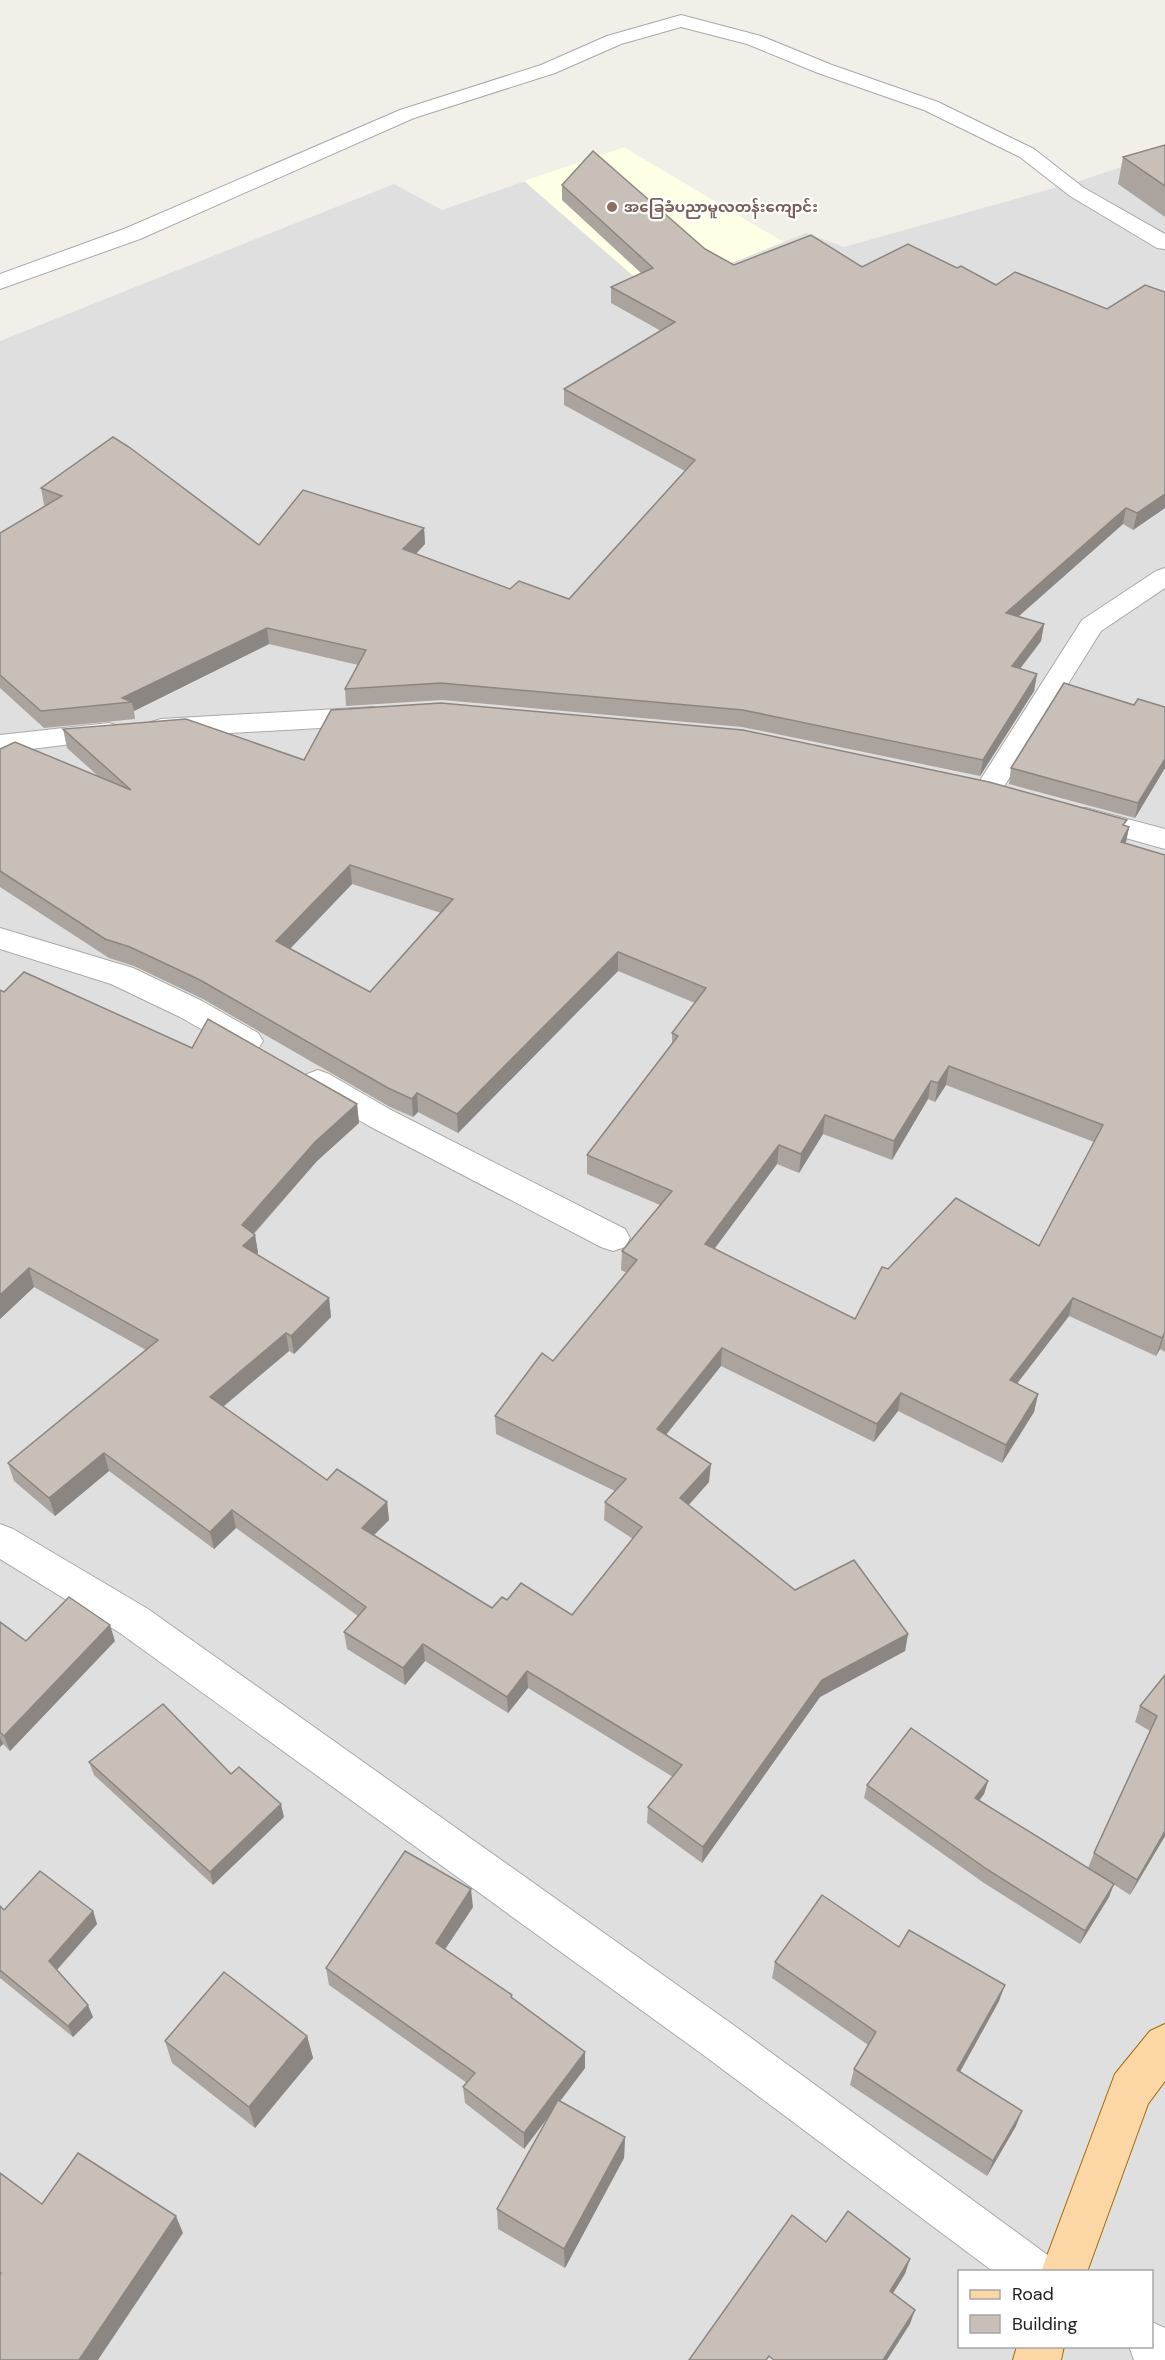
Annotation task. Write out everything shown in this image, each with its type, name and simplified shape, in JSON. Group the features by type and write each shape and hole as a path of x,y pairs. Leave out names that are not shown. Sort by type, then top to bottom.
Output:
{"main road":[{"path":"1064,2270 1131,2090 1165,2046"}],"street":[{"path":"0,282 132,234 407,114 548,69 614,40 681,21 754,40 825,69 930,106 1027,153 1077,192 1165,243"},
{"path":"988,791 1091,626 1165,576"},
{"path":"0,744 134,730 395,714"},
{"path":"1057,809 1165,839"},
{"path":"0,938 122,976 191,1009 380,1118 613,1238"},
{"path":"0,1540 134,1621 717,2039 1032,2270"}],"shaded area":[{"path":"624,147 784,242 806,233 844,247 1083,180 1165,152 1165,2360 0,2360 0,341 394,184 442,210"},
{"path":"624,147 784,242 654,294 524,181"}],"building":[{"path":"1165,145 1165,186 1123,157"},
{"path":"593,151 705,249 734,265 811,235 862,267 908,244 957,268 961,266 996,285 1015,272 1107,309 1145,285 1165,292 1165,494 1137,513 1126,508 1006,613 1044,624 1012,666 1037,674 983,760 743,710 441,683 345,689 366,650 267,628 122,698 132,702 41,711 0,675 0,533 62,496 41,488 113,437 259,545 303,490 424,528 403,549 510,589 519,581 569,599 695,460 564,389 675,322 611,287 653,268 562,185"},
{"path":"1064,683 1134,705 1138,699 1165,707 1165,759 1138,803 1011,768"},
{"path":"441,703 743,730 989,782 1127,820 1123,825 1129,827 1121,842 1165,855 1165,1332 1162,1338 1073,1298 1010,1380 1038,1394 1006,1445 901,1393 877,1424 722,1348 657,1429 711,1464 680,1498 795,1590 854,1560 908,1634 822,1680 703,1847 648,1807 682,1765 527,1671 507,1697 423,1644 403,1668 344,1632 366,1607 232,1510 210,1532 104,1453 49,1498 8,1463 158,1340 29,1268 0,1295 0,990 4,992 24,972 192,1048 208,1019 357,1104 315,1142 242,1225 255,1235 243,1246 329,1298 291,1336 286,1333 210,1397 327,1480 337,1469 387,1502 362,1528 492,1608 502,1597 507,1600 521,1583 572,1615 642,1527 605,1502 626,1479 495,1416 542,1353 553,1361 637,1260 622,1251 672,1191 587,1155 678,1036 672,1033 706,988 618,952 457,1114 417,1093 412,1099 388,1088 200,980 130,947 105,939 0,871 0,749 15,742 131,790 63,729 186,719 304,760 331,710","holes":["350,865 453,899 370,992 276,941","949,1066 1103,1125 1039,1246 956,1198 888,1269 882,1267 855,1319 705,1244 779,1145 801,1154 825,1115 894,1141 931,1081 938,1083"]},
{"path":"69,1597 110,1625 4,1736 0,1732 0,1622 26,1641"},
{"path":"1165,1675 1165,1831 1137,1880 1094,1853 1157,1716 1140,1706"},
{"path":"163,1704 231,1774 239,1767 281,1804 210,1872 89,1762"},
{"path":"911,1728 988,1781 975,1798 1114,1884 1085,1931 988,1870 867,1785"},
{"path":"405,1851 471,1889 436,1943 512,1995 511,1997 585,2052 524,2133 463,2087 475,2073 326,1968"},
{"path":"40,1871 93,1911 49,1961 88,2005 68,2026 0,1970 0,1906 4,1910"},
{"path":"822,1895 899,1947 909,1930 1005,1985 957,2070 1022,2111 993,2161 854,2069 876,2032 775,1962"},
{"path":"224,1972 307,2036 249,2107 165,2041"},
{"path":"558,2100 625,2137 564,2249 497,2209"},
{"path":"78,2153 176,2216 79,2360 0,2360 0,2173 42,2204"},
{"path":"848,2211 910,2259 890,2291 915,2310 883,2360 774,2360 769,2356 766,2360 689,2360 792,2215 826,2242"}],"place":[{"name":"အခြေခံပညာမူလတန်းကျောင်း","path":"612,207"}]}
